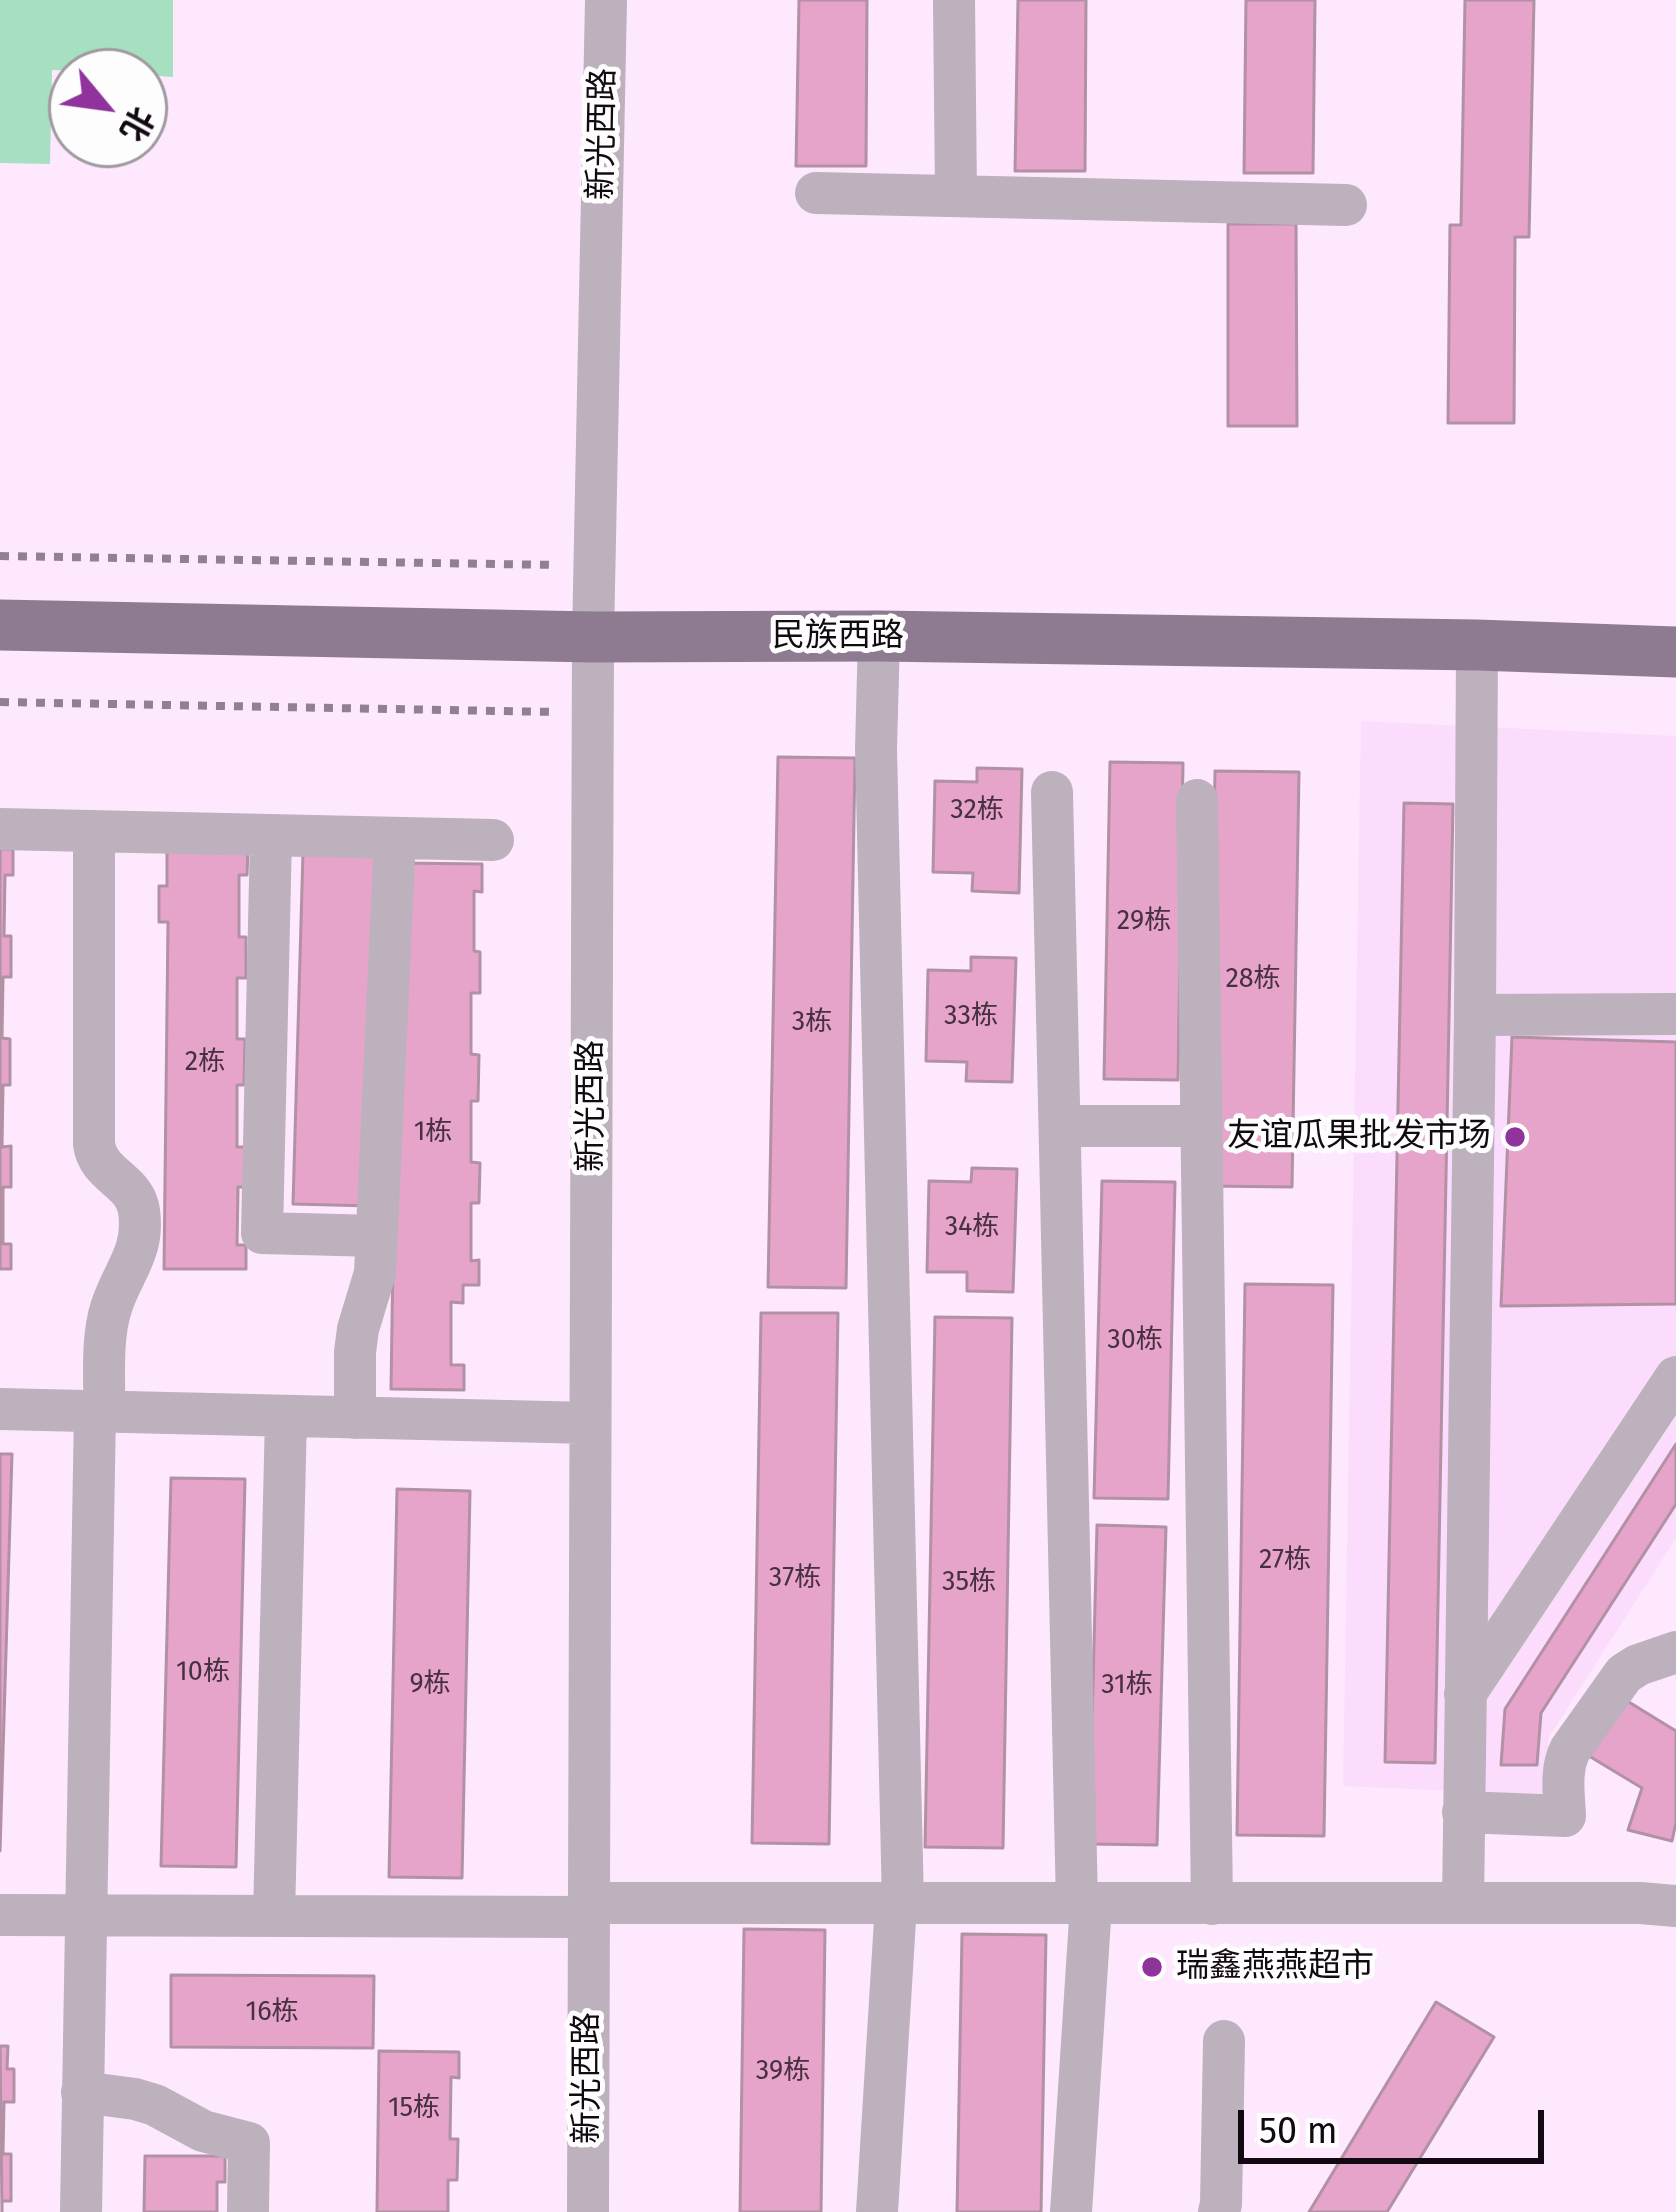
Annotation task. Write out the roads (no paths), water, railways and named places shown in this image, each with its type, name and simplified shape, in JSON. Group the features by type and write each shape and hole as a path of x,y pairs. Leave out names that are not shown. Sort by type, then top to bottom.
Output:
{"main road":[{"name":"民族西路","path":"0,626 593,638 879,636 1477,645 1676,652"}],"street":[{"name":"新光西路","path":"588,2212 593,638 605,0"},
{"path":"954,0 956,196"},
{"path":"816,193 1346,205"},
{"path":"877,2212 900,1904 877,796 879,636"},
{"path":"1462,1903 1477,645"},
{"path":"1052,792 1084,1904 1071,2212"},
{"path":"1197,800 1213,1904"},
{"path":"0,829 494,840"},
{"path":"81,2212 100,1412 111,1307 138,1252 140,1228 135,1196 95,1156 94,832"},
{"path":"271,836 262,1233 376,1236"},
{"path":"355,1418 358,1329 375,1273 395,838"},
{"path":"1475,1015 1676,1014"},
{"path":"1060,1126 1202,1126"},
{"path":"1465,1694 1676,1377"},
{"path":"0,1409 590,1423"},
{"path":"274,1916 286,1416"},
{"path":"1463,1812 1565,1816 1563,1774 1570,1750 1624,1674 1676,1652"},
{"path":"0,1915 274,1916 900,1904 1676,1906"},
{"path":"1219,2212 1224,2041"},
{"path":"82,2092 134,2098 202,2131 249,2143 248,2212"}],"place":[{"name":"友谊瓜果批发市场","path":"1515,1137"},
{"name":"瑞鑫燕燕超市","path":"1152,1967"}]}
